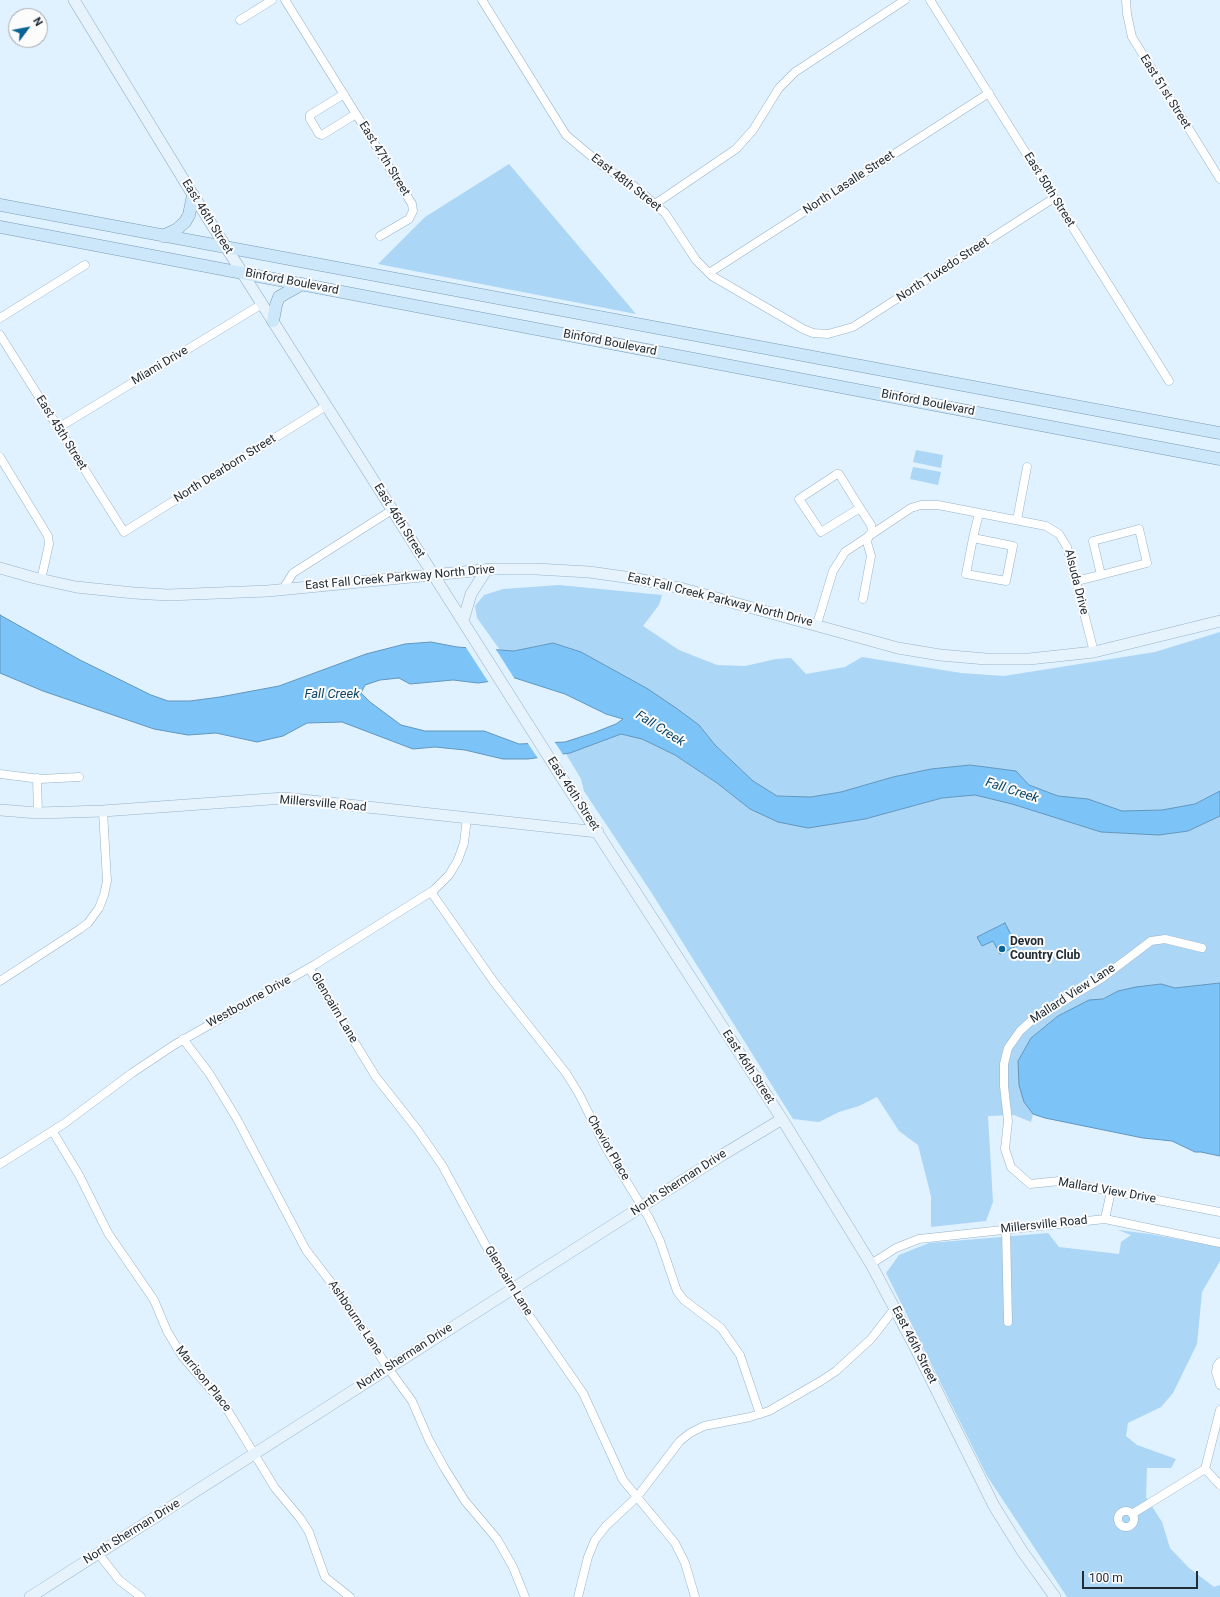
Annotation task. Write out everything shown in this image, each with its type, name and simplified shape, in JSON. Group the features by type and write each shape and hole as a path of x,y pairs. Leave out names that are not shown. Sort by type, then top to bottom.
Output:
{"main road":[{"name":"East 46th Street","path":"74,0 193,195 432,574 782,1119 871,1264 895,1308 988,1496 1022,1551 1055,1597"},
{"path":"163,236 176,230 185,222 189,216 193,195"},
{"name":"Binford Boulevard","path":"0,205 1220,433"},
{"name":"Binford Boulevard","path":"0,227 1220,459"},
{"path":"273,321 279,297 290,289 302,284"},
{"name":"East Fall Creek Parkway North Drive","path":"0,568 41,580 104,591 155,595 206,594 283,589 487,569 536,569 611,574 680,588 817,624 898,648 954,657 986,659 1029,659 1094,652 1220,621"},
{"path":"463,621 471,594 487,569"},
{"name":"Millersville Road","path":"0,810 38,813 103,811 284,798 598,832"},
{"name":"North Sherman Drive","path":"30,1597 642,1206 782,1119"}],"street":[{"path":"240,20 272,0"},
{"name":"East 47th Street","path":"285,0 412,204 413,211 409,219 380,236"},
{"name":"East 48th Street","path":"482,0 566,135 603,166 634,186 656,204 665,213 692,255 709,273 796,327 813,333 828,334"},
{"path":"656,204 736,149 753,130 776,91 795,72 905,0"},
{"name":"East 50th Street","path":"930,0 1168,381"},
{"name":"East 51st Street","path":"1126,0 1132,38 1220,179"},
{"name":"North Lasalle Street","path":"709,273 988,93"},
{"name":"East 47th Street","path":"344,94 310,115 309,118 319,134 322,135 356,114"},
{"name":"North Tuxedo Street","path":"828,334 843,331 856,325 1054,198"},
{"path":"0,318 85,265"},
{"name":"Miami Drive","path":"58,428 262,304"},
{"name":"East 45th Street","path":"0,335 124,532"},
{"name":"North Dearborn Street","path":"124,532 326,406"},
{"path":"0,457 48,536 49,544 41,580"},
{"path":"1017,520 1027,467"},
{"path":"860,508 821,532 799,499 800,496 838,474 860,508 871,525 867,542 872,556 863,599"},
{"name":"Alsuda Drive","path":"817,624 833,571 838,560 848,549 908,510 921,505 938,505 1046,526 1059,534 1067,546 1094,652"},
{"path":"283,589 293,573 392,510"},
{"path":"973,538 1013,546 1006,581 966,574 973,538 979,513"},
{"path":"1076,581 1101,575 1147,563 1139,529 1093,541 1101,575"},
{"path":"0,774 38,778 79,777"},
{"path":"38,778 38,813"},
{"path":"0,981 80,930 95,914 104,895 107,881 103,811"},
{"name":"Westbourne Drive","path":"0,1164 53,1132 138,1069 183,1039 309,968 431,892 446,878 458,860 464,843 467,818"},
{"name":"Cheviot Place","path":"431,892 494,982 566,1073 579,1094 606,1148 642,1206 657,1234 677,1291 684,1300 721,1328 740,1355 760,1414"},
{"name":"Mallard View Lane","path":"1006,1157 1005,1144 1008,1121 1004,1086 1004,1064 1008,1048 1020,1031 1032,1020 1102,978 1151,941 1165,939 1202,948"},
{"name":"Glencairn Lane","path":"309,968 376,1077 417,1129 442,1165 485,1244 512,1289 588,1401 620,1473 637,1496 667,1530 677,1546 685,1563 696,1597"},
{"name":"Ashbourne Lane","path":"183,1039 209,1073 237,1119 306,1250 346,1303 388,1368 412,1401 429,1440 454,1485 497,1539 510,1560 525,1597"},
{"name":"Marrison Place","path":"53,1132 80,1175 108,1233 154,1300 167,1331 178,1350 186,1362 225,1406 275,1488 306,1526 325,1577 350,1597"},
{"name":"Mallard View Drive","path":"1006,1157 1017,1174 1030,1184 1059,1181 1220,1212"},
{"path":"1105,1218 1111,1191"},
{"name":"Millersville Road","path":"871,1264 896,1248 919,1239 1105,1218 1220,1242"},
{"path":"1006,1229 1008,1322"},
{"path":"578,1597 588,1557 595,1540 606,1526 637,1496 672,1449 690,1433 707,1426 760,1414 785,1403 836,1371 874,1337 895,1308"},
{"path":"1220,1362 1217,1366 1216,1372 1220,1385"},
{"path":"1132,1514 1205,1469 1220,1410"},
{"path":"1205,1469 1220,1485"},
{"path":"98,1553 119,1580 141,1597"}],"shaded area":[{"path":"509,164 636,314 378,264 425,217"},
{"path":"916,450 943,455 941,468 913,462"},
{"path":"913,467 941,472 938,485 910,479"},
{"path":"559,585 662,595 659,605 643,626 679,650 717,665 745,666 776,659 791,658 806,674 845,667 862,657 961,673 1004,676 1155,652 1220,632 1220,791 1195,804 1162,810 1122,811 1088,799 1058,796 1029,785 1016,771 970,765 931,769 893,777 841,792 811,797 777,796 753,781 715,745 699,725 648,689 581,652 553,643 514,651 500,650 477,618 475,606 484,595 503,589"},
{"path":"621,734 642,739 675,755 717,783 750,809 808,828 865,819 942,798 975,795 1012,804 1101,832 1159,835 1188,831 1220,816 1220,983 1175,988 1161,984 1118,991 1103,999 1089,1000 1058,1016 1031,1038 1018,1061 1024,1102 1033,1114 1031,1122 1014,1115 988,1116 993,1202 986,1221 931,1227 931,1196 918,1145 899,1131 877,1097 859,1106 839,1112 819,1122 793,1119 653,895 584,791 581,779 566,754"},
{"path":"1118,1230 1150,1234 1220,1247 1220,1261 1202,1292 1197,1344 1173,1393 1161,1407 1128,1423 1126,1436 1137,1445 1176,1459 1171,1468 1147,1468 1146,1497 1162,1522 1170,1548 1188,1567 1214,1587 1220,1585 1220,1597 1067,1597 987,1476 886,1273 899,1255 929,1243 1048,1233 1059,1247 1119,1254 1121,1242 1131,1235"}],"water":[{"name":"Fall Creek","path":"0,615 80,660 151,695 168,701 190,701 220,697 279,686 366,654 405,644 431,642 457,647 514,651 553,643 581,652 648,689 676,708 699,725 715,745 753,781 777,796 811,797 841,792 893,777 931,769 970,765 1016,771 1029,785 1058,796 1088,799 1122,811 1162,810 1195,804 1220,791 1220,816 1188,831 1159,835 1101,832 1012,804 975,795 942,798 865,819 808,828 778,822 750,809 717,783 675,755 642,739 621,734 570,753 528,759 503,759 465,750 435,747 413,749 342,722 307,723 283,736 257,742 216,733 188,735 154,729 43,691 0,673","holes":["399,678 410,684 453,680 478,683 515,678 565,694 606,714 623,719 616,724 565,742 519,744 484,731 425,731 401,725 370,702 361,693 365,685 380,680"]},
{"path":"1005,923 1013,939 1019,936 1023,943 1000,954 993,941 982,946 977,937"},
{"path":"1220,983 1220,1156 1195,1152 1172,1141 1143,1138 1045,1118 1033,1114 1024,1102 1019,1085 1018,1061 1031,1038 1058,1016 1089,1000 1103,999 1118,991 1136,987 1161,984 1175,988"}],"pier":[{"path":"465,646 495,648 516,681 489,683"},
{"path":"554,741 564,756 539,760 527,742"}],"place":[{"name":"Devon Country Club","path":"1002,949"}]}
